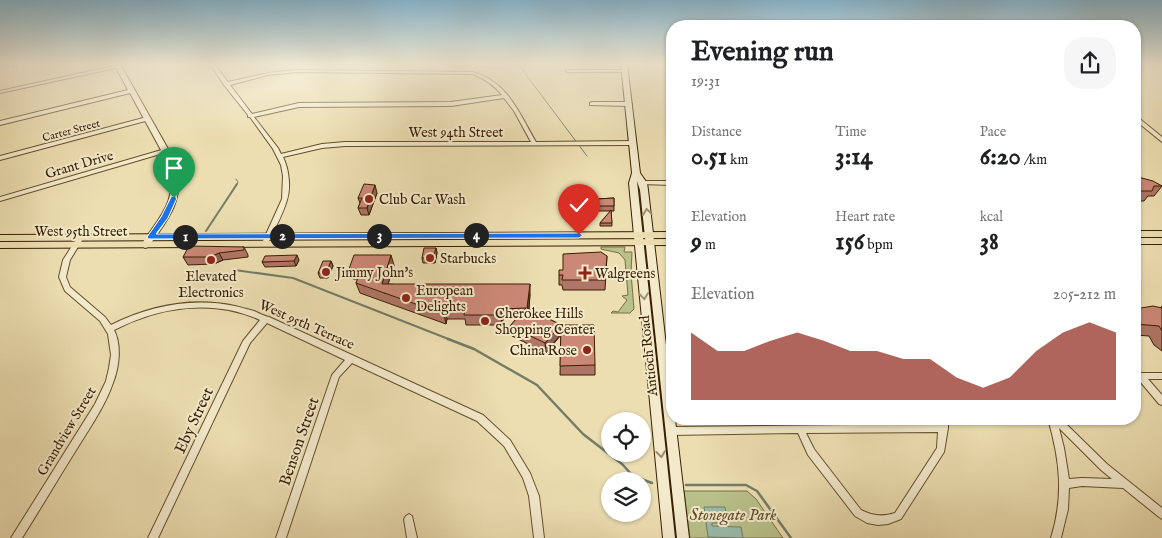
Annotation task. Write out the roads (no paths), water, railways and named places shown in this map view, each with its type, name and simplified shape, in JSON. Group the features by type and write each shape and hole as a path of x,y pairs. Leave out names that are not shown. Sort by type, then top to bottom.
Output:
{"main road":[{"name":"Antioch Road","path":"627,89 636,173 633,183 638,239 670,538"},
{"path":"0,123 132,91 175,172 176,189 170,208 148,241"},
{"name":"Antioch Road","path":"636,173 643,183 666,385"},
{"path":"1141,234 1162,234"},
{"name":"West 95th Street","path":"650,239 666,236"},
{"name":"West 95th Street","path":"0,238 78,241 650,239 666,241"},
{"name":"West 95th Street","path":"0,245 78,241"},
{"path":"1141,241 1162,241"},
{"name":"Antioch Road","path":"670,425 683,538"}],"street":[{"path":"0,92 13,89"},
{"path":"230,89 280,156 284,165 286,187 280,213 266,240"},
{"path":"501,89 534,143"},
{"path":"250,116 299,105 451,104 505,96"},
{"path":"592,104 629,104"},
{"name":"Carter Street","path":"0,158 76,140 147,119"},
{"path":"1141,122 1162,140"},
{"name":"West 94th Street","path":"280,156 335,144 633,143"},
{"name":"Grant Drive","path":"0,200 165,151"},
{"path":"643,183 666,183"},
{"name":"Grandview Street","path":"16,538 99,405 108,386 115,354 110,329 96,311 71,293 63,284 61,273 63,265 78,241"},
{"name":"West 95th Terrace","path":"110,329 151,311 184,306 232,307 266,319 431,394 480,418 507,443 521,464 534,496 539,538"},
{"name":"Eby Street","path":"153,538 247,341 266,319"},
{"name":"Benson Street","path":"282,538 336,375 351,358"},
{"path":"1141,376 1162,376"},
{"path":"1141,379 1162,401"},
{"path":"671,431 896,425"},
{"path":"800,429 811,452 851,506 865,518 887,521 898,516 934,461 941,449 944,425"},
{"path":"1055,425 1063,461 1065,484 1064,513 1056,538"},
{"path":"1060,425 1123,484 1162,514"},
{"path":"1065,484 1082,482 1123,484"},
{"path":"409,519 412,538"}],"waterway":[{"path":"537,89 587,156"},
{"path":"236,179 238,182 236,185"},
{"path":"206,231 237,184"},
{"path":"235,270 293,278 451,340"},
{"path":"448,339 474,349 537,385 583,434 622,464 633,476 652,483"},
{"path":"686,485 746,485 757,491 791,538"}],"place":[{"name":"Club Car Wash","path":"369,199"},
{"name":"Starbucks","path":"430,258"},
{"name":"Elevated Electronics","path":"211,260"},
{"name":"Jimmy John's","path":"326,272"},
{"name":"Walgreens","path":"585,273"},
{"name":"European Delights","path":"406,298"},
{"name":"Cherokee Hills Shopping Center","path":"485,321"},
{"name":"China Rose","path":"587,350"}],"park label":[{"name":"Stonegate Park","path":"733,514"}]}
